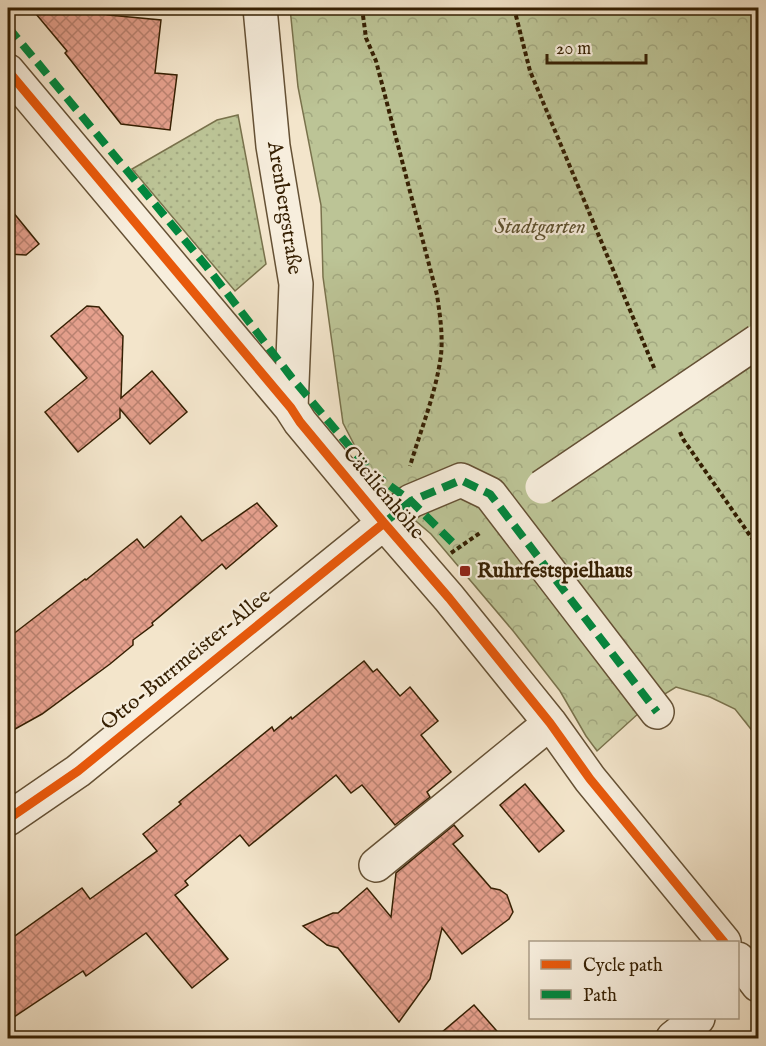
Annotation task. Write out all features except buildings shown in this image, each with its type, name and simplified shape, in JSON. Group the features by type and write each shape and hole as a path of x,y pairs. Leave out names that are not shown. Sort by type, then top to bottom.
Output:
{"street":[{"name":"Arenbergstraße","path":"260,8 273,146 296,285 291,408"},
{"name":"Cäcilienhöhe","path":"8,71 18,105 291,408 300,422 449,598 550,723 591,779 723,941"},
{"path":"507,514 542,487 759,341"},
{"name":"Otto-Burrmeister-Allee","path":"8,819 78,771 411,501 461,480 490,494 507,514 657,712"},
{"path":"376,865 550,723"},
{"path":"673,1038 696,1019"}],"path":[{"path":"362,8 366,38 376,62 442,324 441,355 424,423 410,465 411,501"},
{"path":"514,8 530,71 656,374"},
{"path":"679,429 683,439 759,547"}],"green space":[{"name":"Stadtgarten","path":"290,8 758,8 758,738 735,709 710,697 676,687 650,703 597,751 560,691 514,632 431,534 376,487 343,423 323,277 321,205 298,87"},
{"path":"238,115 266,264 235,291 132,169 217,120"}],"marked path":[{"path":"8,27 207,267 292,378 371,472 411,501 458,548"},
{"path":"384,523 411,501 461,480 490,494 657,712"}],"cycle path":[{"path":"8,71 449,598 550,723 590,779 723,941"},
{"path":"8,819 78,771 384,523"}],"place":[{"name":"Ruhrfestspielhaus","path":"465,571"}]}
